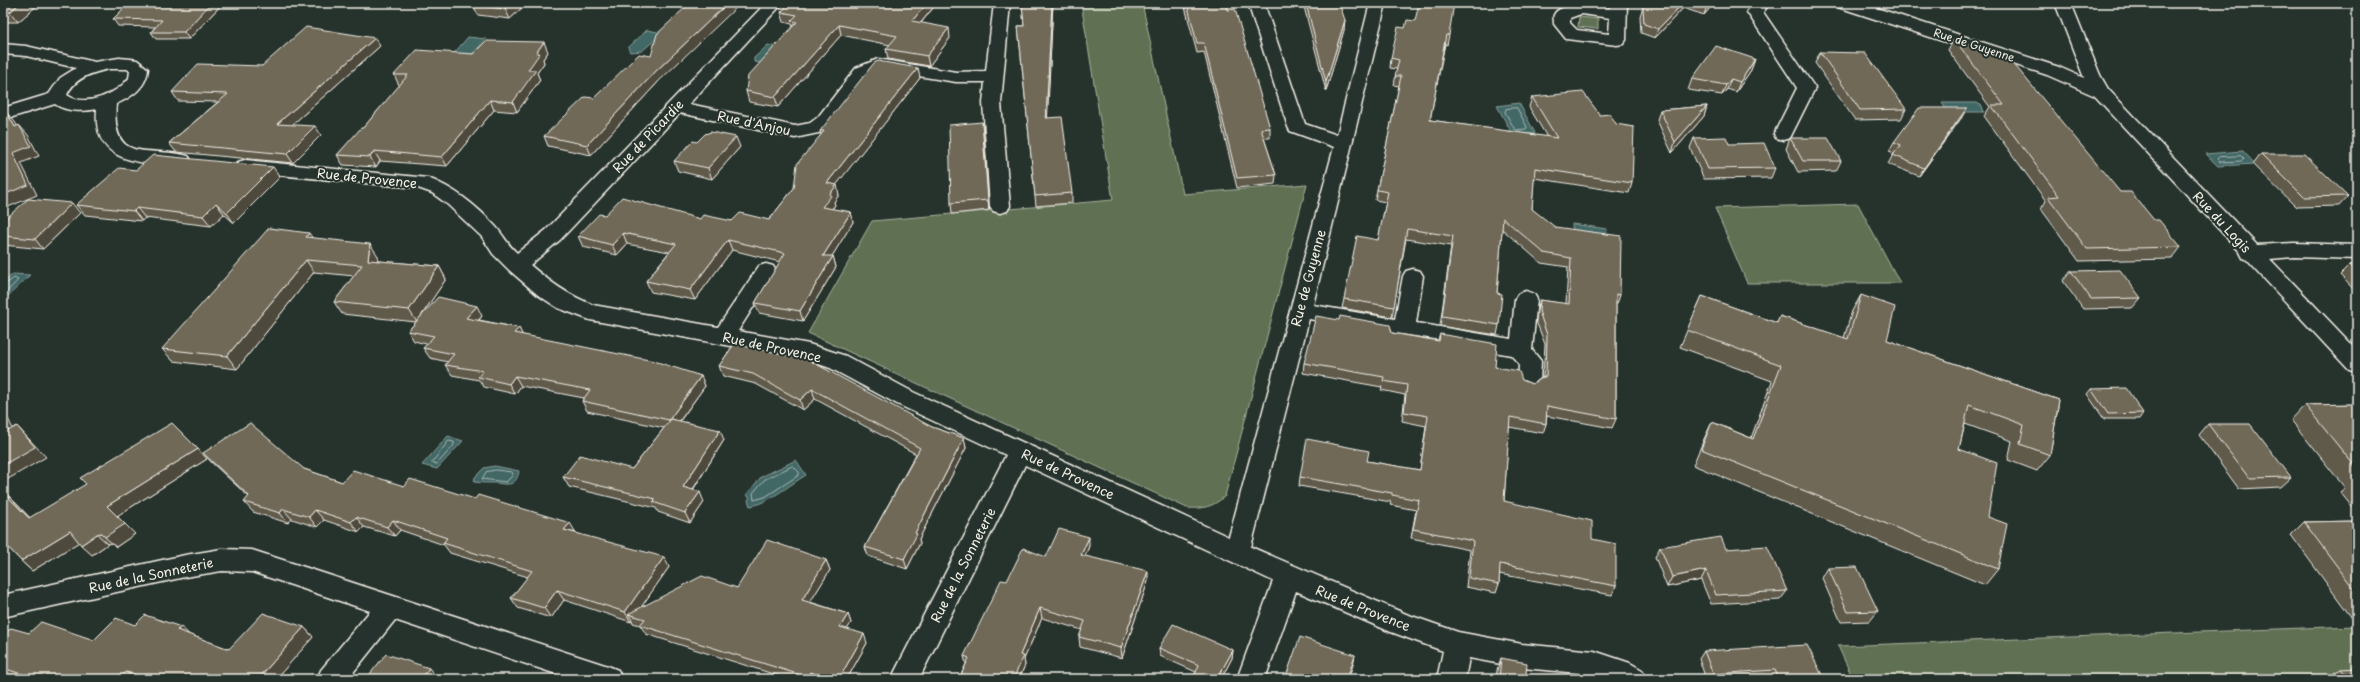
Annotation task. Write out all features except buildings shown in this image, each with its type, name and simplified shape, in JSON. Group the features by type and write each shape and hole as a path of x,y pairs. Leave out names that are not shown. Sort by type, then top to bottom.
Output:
{"street":[{"name":"Rue de Picardie","path":"516,265 553,236 675,106 776,3"},
{"path":"1000,206 992,103 1002,3"},
{"path":"1256,3 1297,127 1344,144"},
{"name":"Rue de Guyenne","path":"1237,553 1299,310 1344,144 1378,3"},
{"path":"1762,3 1755,12 1806,88 1784,134"},
{"name":"Rue de Guyenne","path":"1844,3 2053,71 2101,92"},
{"name":"Rue du Logis","path":"2064,3 2091,75 2101,92 2357,364"},
{"path":"3,49 26,51 96,67"},
{"path":"120,63 131,64 139,69 141,75 138,82 121,95 107,101 77,106 61,103 57,97 59,89 66,82 96,67 120,63"},
{"name":"Rue d'Anjou","path":"675,106 795,132 816,128 824,121 862,72 878,64 956,77 995,76"},
{"path":"3,114 57,97"},
{"path":"107,101 105,121 108,142 119,151 136,156 199,162"},
{"name":"Rue de Provence","path":"223,164 421,182 439,189 454,198 489,232 500,249 516,265 533,276 546,290 566,303 590,312 809,352 838,362 905,398 1237,553 1400,624 1458,644 1520,656 1600,664 1632,679"},
{"path":"2250,252 2294,250 2357,252"},
{"path":"724,336 766,272"},
{"path":"1404,328 1413,276"},
{"path":"1526,299 1521,353 1530,361 1529,383"},
{"path":"1299,310 1521,349"},
{"name":"Rue de la Sonneterie","path":"905,679 1020,451"},
{"name":"Rue de la Sonneterie","path":"3,606 222,560 252,562 608,679"},
{"path":"1252,679 1288,576"},
{"path":"331,679 389,608"},
{"path":"1451,679 1458,644"}],"green space":[{"path":"1081,3 1142,3 1183,194 1307,184 1225,496 1212,505 1198,508 1187,508 808,333 872,221 1113,200"},
{"path":"1579,17 1598,19 1598,29 1578,27"},
{"path":"1858,204 1900,283 1747,283 1715,208"},
{"path":"2355,626 2357,629 2357,679 1853,679 1838,646"}],"water":[{"path":"647,30 663,33 642,51 630,52 628,48"},
{"path":"468,37 486,39 468,59 450,58"},
{"path":"768,45 777,47 761,63 754,62 754,58"},
{"path":"1519,103 1535,133 1513,135 1497,106"},
{"path":"1942,103 1977,103 1982,106 1984,112 1948,112"},
{"path":"2243,151 2255,164 2218,166 2205,154"},
{"path":"1572,224 1607,229 1606,240 1573,234"},
{"path":"13,274 30,275 3,301 3,283"},
{"path":"448,436 463,441 437,469 422,465"},
{"path":"796,460 806,475 763,502 750,506 748,500 750,497 746,495 761,477"},
{"path":"495,466 519,471 516,480 510,484 474,482 475,477 484,468"}]}
